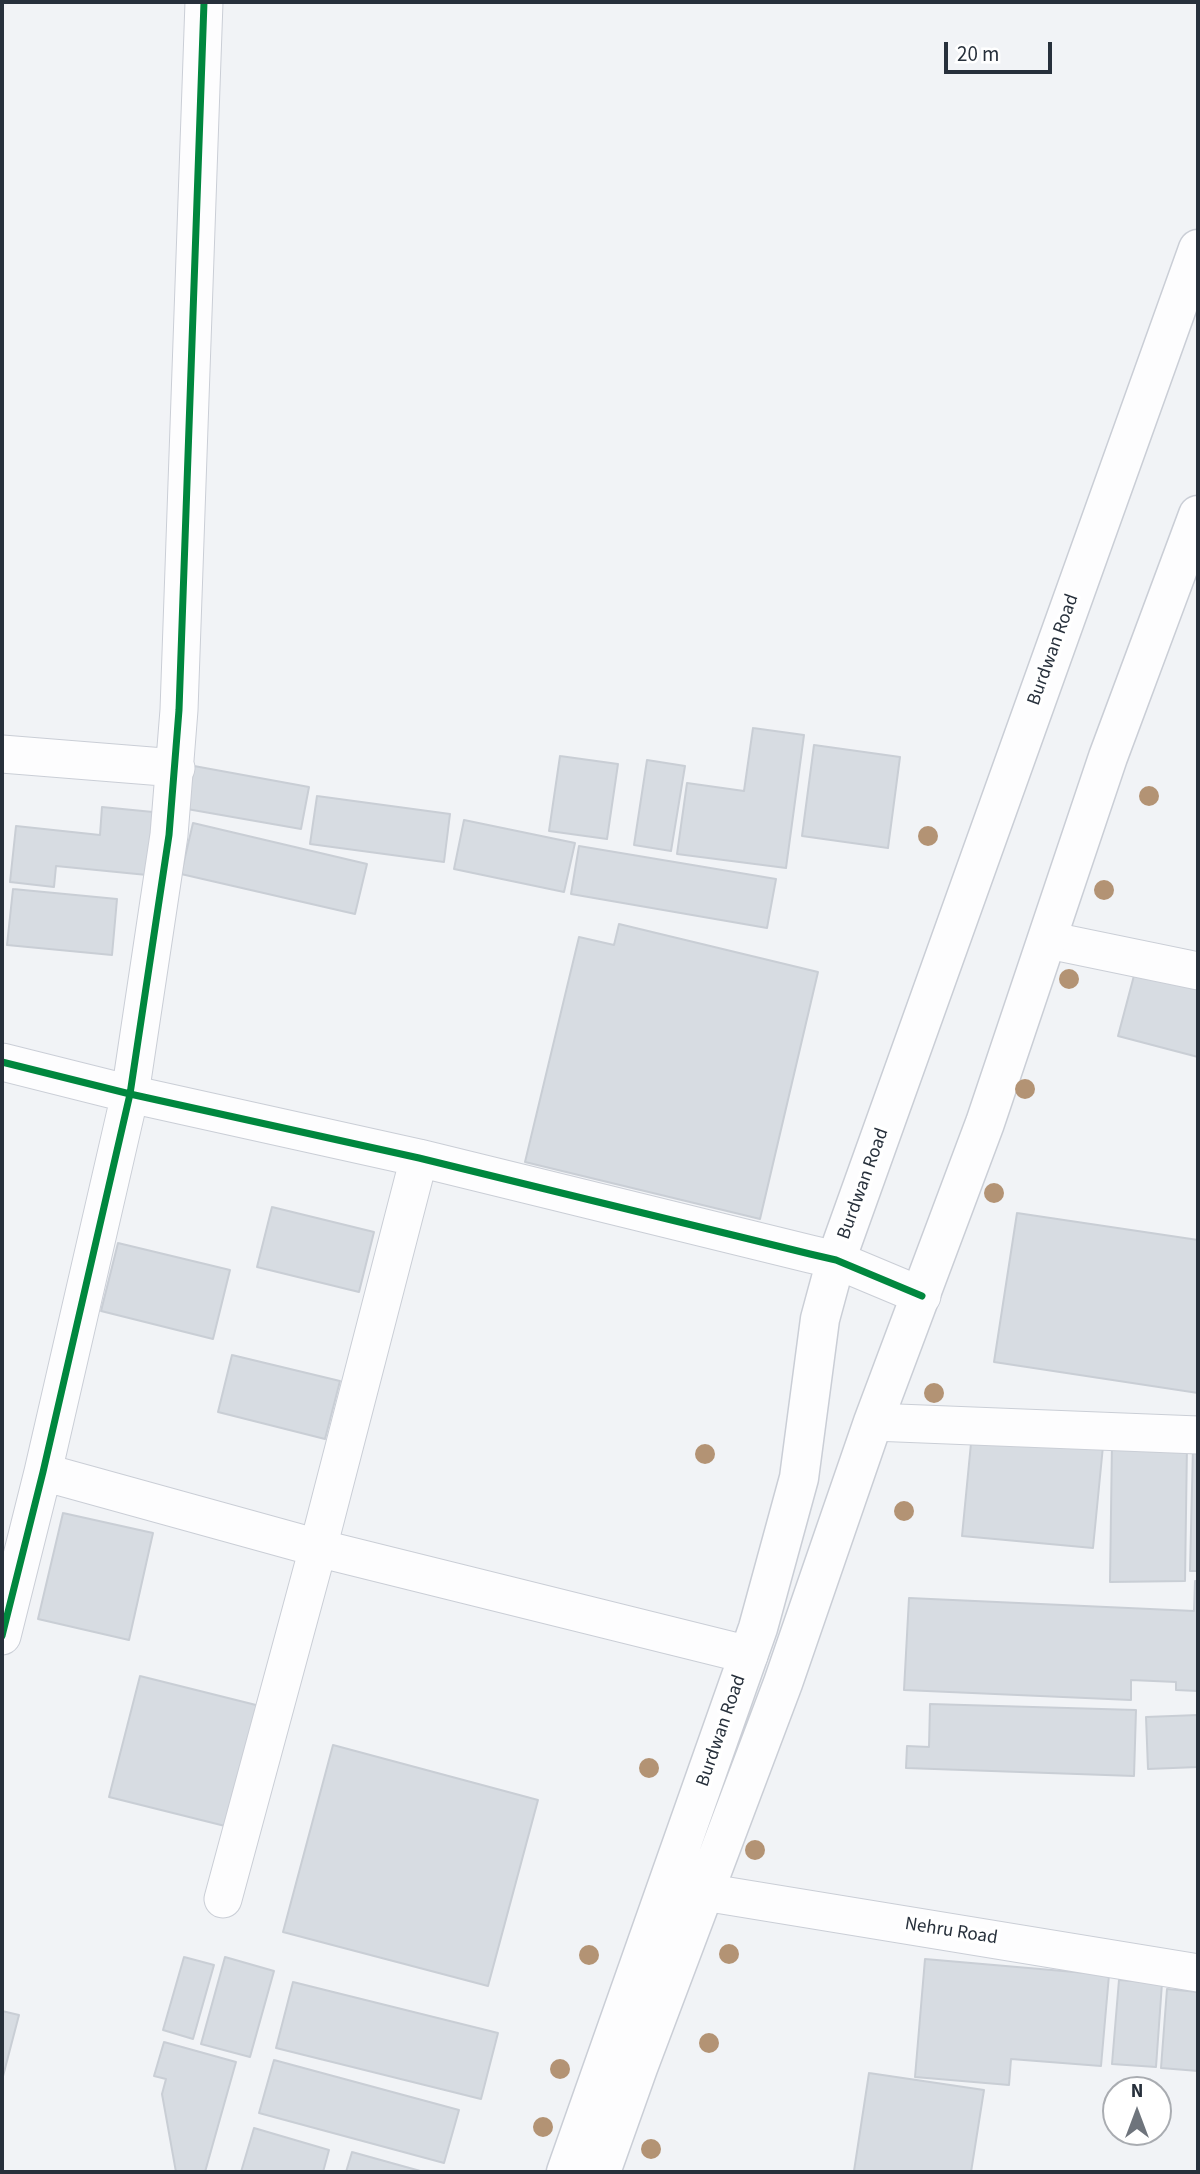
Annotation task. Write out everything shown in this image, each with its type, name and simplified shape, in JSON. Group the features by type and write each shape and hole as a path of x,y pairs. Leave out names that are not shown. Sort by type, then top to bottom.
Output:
{"main road":[{"name":"Burdwan Road","path":"601,2172 686,1888 799,1478 820,1319 836,1261 1198,249"},
{"name":"Burdwan Road","path":"566,2172 686,1888 783,1683 873,1422 985,1123 1108,757 1198,515"}],"street":[{"path":"2,1636 43,1472 130,1094 167,848 176,768 204,2"},
{"path":"2,754 176,768"},
{"path":"1048,940 1198,971"},
{"path":"2,1062 130,1094 419,1158 836,1261 922,1296"},
{"path":"223,1899 419,1158"},
{"path":"873,1422 1198,1435"},
{"path":"43,1472 318,1548 749,1655"},
{"name":"Nehru Road","path":"686,1888 1198,1973"}],"building":[{"path":"753,728 804,735 786,868 677,854 687,783 744,791"},
{"path":"814,745 900,757 888,848 802,836"},
{"path":"560,756 618,764 607,839 549,831"},
{"path":"647,760 685,766 671,851 634,845"},
{"path":"194,766 309,787 301,829 187,809"},
{"path":"317,796 450,814 444,862 310,844"},
{"path":"102,807 153,812 147,875 56,866 54,887 10,882 16,826 100,835"},
{"path":"464,820 575,843 564,892 454,869"},
{"path":"193,823 367,864 355,914 181,874"},
{"path":"579,846 776,879 767,928 571,894"},
{"path":"13,889 117,899 112,955 7,945"},
{"path":"619,924 818,972 760,1219 525,1162 579,937 614,945"},
{"path":"1136,968 1198,984 1198,1057 1118,1036"},
{"path":"272,1207 374,1232 359,1292 257,1267"},
{"path":"1017,1213 1198,1240 1198,1393 994,1362"},
{"path":"118,1243 230,1270 213,1339 101,1311"},
{"path":"232,1355 340,1381 325,1439 218,1412"},
{"path":"972,1433 1103,1446 1093,1548 962,1536"},
{"path":"1112,1443 1187,1444 1185,1581 1110,1582"},
{"path":"1193,1447 1198,1447 1198,1571 1190,1571"},
{"path":"63,1513 153,1533 129,1640 38,1619"},
{"path":"1195,1581 1198,1581 1198,1691 1176,1690 1176,1682 1131,1680 1131,1700 904,1690 909,1598 1194,1611"},
{"path":"140,1676 264,1707 233,1828 109,1797"},
{"path":"930,1704 1136,1710 1134,1776 906,1768 907,1746 929,1747"},
{"path":"1198,1715 1198,1767 1148,1769 1146,1717"},
{"path":"333,1745 538,1800 488,1986 283,1932"},
{"path":"184,1957 214,1965 193,2039 163,2030"},
{"path":"225,1957 274,1971 250,2057 201,2044"},
{"path":"925,1959 1109,1975 1101,2066 1011,2059 1009,2085 915,2077"},
{"path":"1119,1980 1162,1983 1156,2067 1112,2064"},
{"path":"293,1982 498,2033 481,2099 276,2048"},
{"path":"1167,1989 1198,1992 1198,2071 1161,2068"},
{"path":"2,2011 19,2015 2,2080"},
{"path":"164,2042 236,2062 205,2172 176,2172 162,2094 166,2079 154,2076"},
{"path":"274,2060 459,2110 444,2163 259,2113"},
{"path":"869,2073 984,2090 971,2172 854,2171"},
{"path":"254,2128 329,2150 323,2172 241,2172"},
{"path":"352,2152 424,2172 346,2172"}],"cycle path":[{"path":"2,1636 43,1472 130,1094 169,835 179,710 204,2"},
{"path":"2,1062 130,1094 419,1158 836,1260 922,1296"}]}
